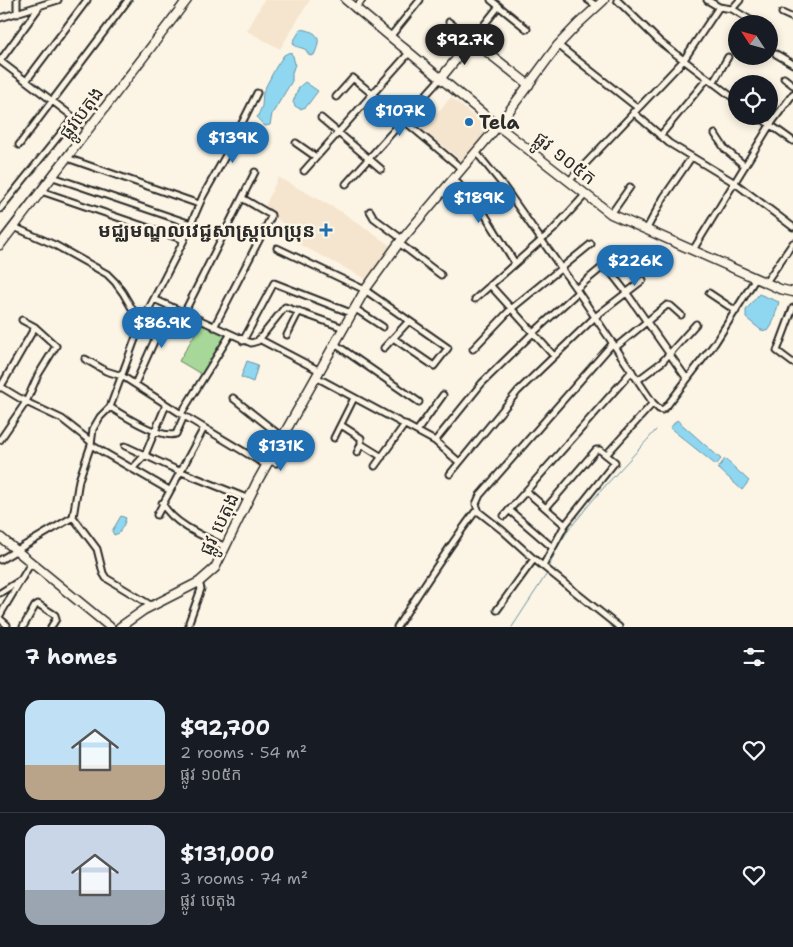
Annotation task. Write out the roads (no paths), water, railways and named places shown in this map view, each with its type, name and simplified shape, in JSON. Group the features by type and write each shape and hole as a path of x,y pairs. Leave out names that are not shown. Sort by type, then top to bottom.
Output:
{"street":[{"path":"17,0 17,14"},
{"path":"0,18 58,0"},
{"path":"26,81 87,0"},
{"path":"18,144 128,0"},
{"name":"ផ្លូវបេតុង","path":"0,245 187,0"},
{"name":"ផ្លូវ ១០៥ក","path":"346,0 498,126 611,214 756,278 793,292"},
{"path":"355,9 362,0"},
{"path":"390,37 420,0"},
{"path":"491,0 527,28"},
{"path":"588,0 597,6"},
{"name":"ផ្លូវ បេតុង","path":"123,626 152,606 199,582 215,568 267,463 365,290 400,241 498,126 558,46 604,0"},
{"path":"616,0 660,42 728,94"},
{"path":"706,0 719,7 732,9 742,15"},
{"path":"732,9 740,0"},
{"path":"40,6 0,61 89,129"},
{"path":"346,184 440,78 499,6"},
{"path":"569,181 683,61 719,7"},
{"path":"782,13 793,18"},
{"path":"449,22 529,85"},
{"path":"558,46 635,110 660,136 692,158 735,182 793,227"},
{"path":"304,171 409,52"},
{"path":"778,55 793,64"},
{"path":"713,83 728,57"},
{"path":"336,97 353,78 461,168"},
{"path":"784,78 793,85"},
{"path":"660,136 707,79"},
{"path":"152,606 106,578 103,573 97,550 73,517 79,480 95,424 110,407 141,324 184,240 199,204 257,93"},
{"path":"693,250 770,126 793,94"},
{"path":"0,209 74,118"},
{"path":"321,118 381,169"},
{"path":"770,126 793,141"},
{"path":"715,134 725,149 745,166"},
{"path":"296,142 316,157"},
{"path":"476,152 502,184 659,410 666,407 688,379 736,311 756,278"},
{"path":"67,158 199,204"},
{"path":"646,230 668,191 692,158"},
{"path":"184,313 255,172"},
{"path":"52,177 191,224"},
{"path":"453,178 482,210 515,263"},
{"path":"611,214 630,187"},
{"path":"41,191 184,240"},
{"path":"474,299 541,241 586,194"},
{"path":"214,327 272,217 242,198"},
{"path":"370,210 374,218 441,275"},
{"path":"14,227 55,245 107,274 123,293 141,324"},
{"path":"766,282 793,243"},
{"path":"473,349 511,309 591,244"},
{"path":"277,248 365,290 408,322 448,348 434,366 393,338"},
{"path":"435,441 482,383 577,290 617,255"},
{"path":"605,265 688,379"},
{"path":"450,474 518,391 595,318 642,280"},
{"path":"243,340 274,283 353,310 383,327"},
{"path":"490,285 532,334 554,356"},
{"path":"709,293 736,311"},
{"path":"154,299 251,343 256,343 260,339 284,307 344,328"},
{"path":"619,627 479,512 476,504 480,495 614,345 667,305 671,306 681,315"},
{"path":"135,384 170,306"},
{"path":"793,308 777,351 793,363"},
{"path":"287,335 299,311"},
{"path":"0,440 26,402 38,375 56,346 35,327 22,320"},
{"path":"384,348 408,322"},
{"path":"638,380 662,362 696,324"},
{"path":"35,327 0,387 62,419 91,443 169,490"},
{"path":"110,407 155,431 166,435 176,434 182,415 230,335"},
{"path":"260,339 354,398 435,441 459,462"},
{"path":"335,344 419,402"},
{"path":"85,359 106,371 122,376 182,415 267,463 276,463 286,452"},
{"path":"504,516 632,371"},
{"path":"416,431 443,395"},
{"path":"233,398 282,436"},
{"path":"334,438 354,398"},
{"path":"606,455 653,403"},
{"path":"132,469 145,454 166,405"},
{"path":"376,466 404,424"},
{"path":"341,425 360,437 362,444 382,457"},
{"path":"156,514 204,428"},
{"path":"357,453 362,444"},
{"path":"125,446 179,471 249,499"},
{"path":"544,567 552,547 565,525 615,462 599,450 595,451 546,508"},
{"path":"526,491 565,525"},
{"path":"162,503 168,512 184,524 226,546"},
{"path":"509,510 552,547"},
{"path":"397,627 453,541 475,512 479,512"},
{"path":"0,560 73,517"},
{"path":"0,537 110,627"},
{"path":"497,610 534,559"},
{"path":"7,625 0,617 32,563"},
{"path":"0,593 21,580"},
{"path":"189,627 189,622 201,589 199,582"},
{"path":"23,627 38,604 55,615 56,619 51,627"}],"water":[{"path":"301,29 312,32 317,37 318,44 314,55 310,56 305,49 295,46 293,42"},
{"path":"290,52 295,64 292,81 272,114 270,125 265,126 257,118 262,106 263,92 284,55"},
{"path":"305,82 318,91 306,107 300,109 293,102 299,87"},
{"path":"759,294 779,302 772,325 768,331 761,330 746,318 746,310"},
{"path":"247,361 258,365 253,382 241,377"},
{"path":"677,420 721,459 716,465 670,428"},
{"path":"725,459 749,481 742,490 718,468"},
{"path":"121,516 126,518 124,524 119,533 114,535 112,531"}],"waterway":[{"path":"549,569 558,547 570,528 656,430"},
{"path":"512,627 548,572"}],"railway":[{"path":"0,236 181,0"}],"place":[{"name":"Tela","path":"469,122"},
{"name":"មជ្ឈមណ្ឌលវេជ្ជសាស្ត្រហេប្រុន","path":"326,230"}]}
